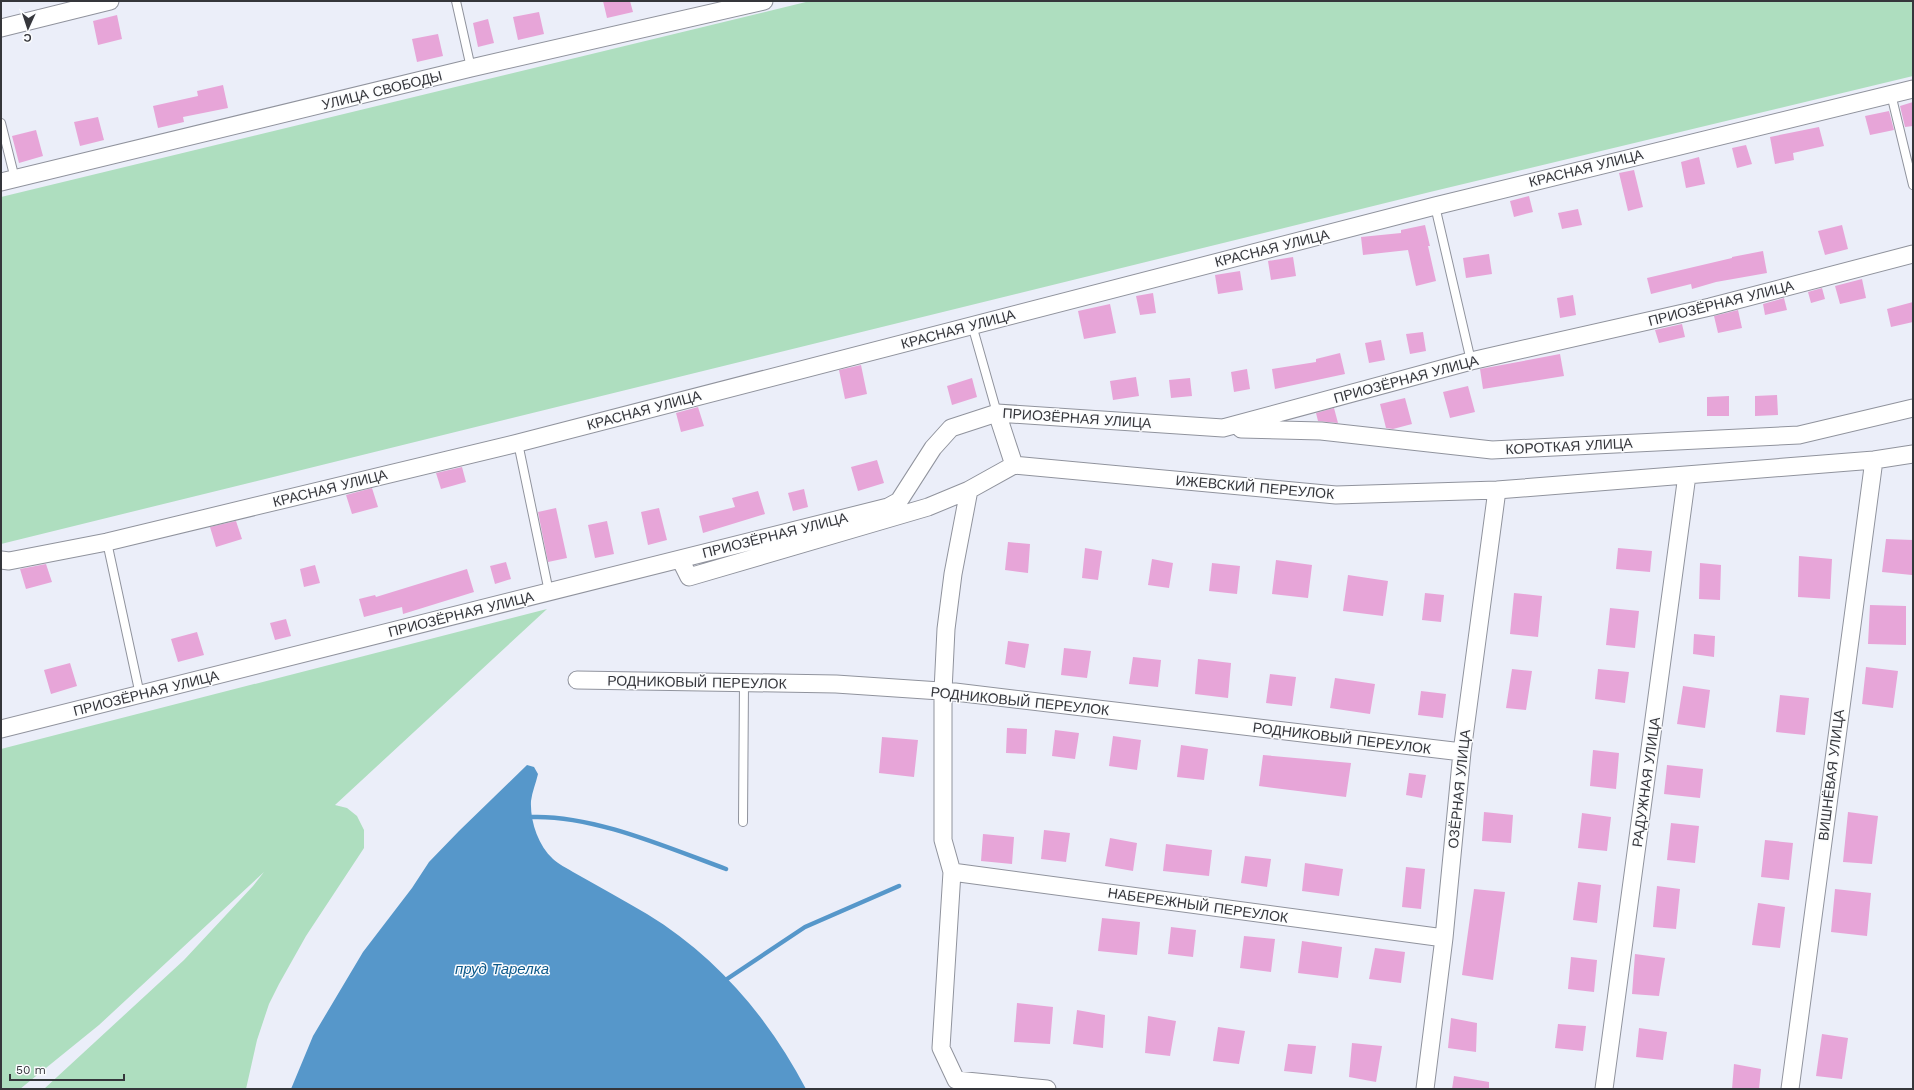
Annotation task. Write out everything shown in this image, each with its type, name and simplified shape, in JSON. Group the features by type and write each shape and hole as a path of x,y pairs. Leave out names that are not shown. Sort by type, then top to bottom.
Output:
{"street":[{"path":"1,28 110,1"},
{"name":"УЛИЦА СВОБОДЫ","path":"8,181 471,68 764,1"},
{"name":"КРАСНАЯ УЛИЦА","path":"1,560 9,561 106,542 518,443 1435,206 1913,89"},
{"name":"ПРИОЗЁРНАЯ УЛИЦА","path":"1,729 888,507 899,501 933,448 951,428 997,413 1223,428 1471,361 1710,307 1913,254"},
{"name":"КОРОТКАЯ УЛИЦА","path":"1223,428 1321,431 1492,450 1799,435 1913,408"},
{"path":"680,559 689,577 928,508 969,490 1014,465 997,413"},
{"name":"ИЖЕВСКИЙ ПЕРЕУЛОК","path":"1014,465 1336,495 1497,490 1874,460 1913,454"},
{"name":"ВИШНЁВАЯ УЛИЦА","path":"1790,1089 1874,460"},
{"name":"РАДУЖНАЯ УЛИЦА","path":"1604,1089 1687,475"},
{"path":"969,490 953,574 946,629 943,691 943,840 952,872 941,1048 956,1080 1047,1089"},
{"name":"ОЗЁРНАЯ УЛИЦА","path":"1425,1089 1444,938 1462,752 1497,490"},
{"name":"РОДНИКОВЫЙ ПЕРЕУЛОК","path":"577,680 836,684 943,691 1462,752"},
{"name":"НАБЕРЕЖНЫЙ ПЕРЕУЛОК","path":"952,872 1444,938"}],"lane":[{"path":"456,1 471,68"},
{"path":"1891,94 1913,185"},
{"path":"1,124 8,181"},
{"path":"1435,206 1471,361"},
{"path":"972,325 997,413"},
{"path":"518,443 549,592"},
{"path":"106,542 140,695"},
{"path":"743,822 744,683"}],"green space":[{"path":"810,1 1913,1 1913,76 1430,192 1,544 1,197"},
{"path":"547,609 335,805 347,808 357,816 364,830 364,848 306,936 269,1004 257,1040 246,1089 44,1089 184,960 253,886 264,872 99,1025 20,1089 1,1089 1,749"}],"water":[{"name":"пруд Тарелка","path":"527,765 534,767 538,774 531,801 532,817 536,832 543,847 553,859 647,914 696,949 718,969 758,1014 791,1063 806,1089 291,1089 313,1036 363,952 412,888 429,862"}],"building":[{"path":"603,1 630,1 633,12 607,18"},
{"path":"539,12 544,34 518,40 513,17"},
{"path":"117,15 122,39 98,45 93,21"},
{"path":"488,19 494,43 478,47 473,23"},
{"path":"438,34 443,56 417,62 412,39"},
{"path":"223,85 228,108 183,117 184,122 158,128 153,106 198,96 197,91"},
{"path":"1913,102 1913,126 1905,127 1900,106"},
{"path":"1889,111 1894,130 1870,135 1865,116"},
{"path":"98,117 104,140 80,146 74,122"},
{"path":"1819,127 1824,146 1793,153 1794,160 1775,164 1770,137"},
{"path":"36,130 43,156 19,163 12,136"},
{"path":"1746,145 1752,164 1737,168 1732,148"},
{"path":"1699,157 1705,184 1686,188 1681,162"},
{"path":"1634,170 1643,207 1628,211 1619,173"},
{"path":"1529,196 1533,212 1514,217 1510,201"},
{"path":"1578,209 1582,225 1562,229 1558,213"},
{"path":"1425,225 1436,281 1416,286 1408,250 1363,255 1361,237 1401,233 1401,230"},
{"path":"1842,225 1848,249 1825,255 1818,231"},
{"path":"1763,251 1767,273 1716,282 1692,289 1691,284 1651,294 1647,278"},
{"path":"1489,254 1492,274 1466,278 1463,258"},
{"path":"1293,257 1296,276 1271,280 1268,261"},
{"path":"1240,271 1243,290 1218,294 1215,275"},
{"path":"1862,279 1866,298 1840,304 1835,286"},
{"path":"1822,288 1825,299 1811,303 1808,292"},
{"path":"1153,293 1156,313 1140,315 1136,296"},
{"path":"1573,295 1576,315 1560,318 1557,298"},
{"path":"1784,298 1787,310 1765,315 1763,304"},
{"path":"1913,302 1913,322 1891,327 1887,309"},
{"path":"1110,304 1116,333 1084,339 1078,311"},
{"path":"1738,310 1742,328 1718,333 1714,316"},
{"path":"1682,324 1685,337 1659,343 1655,330"},
{"path":"1423,332 1426,351 1410,354 1406,334"},
{"path":"1381,340 1385,360 1369,363 1365,343"},
{"path":"1340,353 1345,374 1275,389 1272,369 1316,362 1316,359"},
{"path":"1560,354 1564,376 1483,389 1480,369"},
{"path":"861,365 867,394 845,399 839,370"},
{"path":"1247,369 1250,389 1234,392 1231,372"},
{"path":"1136,377 1139,396 1113,400 1110,381"},
{"path":"972,378 977,397 952,405 947,386"},
{"path":"1190,378 1192,396 1171,398 1169,380"},
{"path":"1468,386 1475,412 1450,418 1443,392"},
{"path":"1777,395 1778,415 1755,416 1755,396"},
{"path":"1729,396 1729,416 1707,416 1707,397"},
{"path":"1405,398 1412,424 1393,429 1386,428 1380,404"},
{"path":"698,407 704,426 681,432 676,413"},
{"path":"1334,408 1338,423 1318,421 1316,413"},
{"path":"877,460 884,483 858,491 851,467"},
{"path":"462,467 466,482 441,489 436,473"},
{"path":"372,488 378,507 352,514 346,495"},
{"path":"804,489 808,507 793,511 788,493"},
{"path":"758,491 765,514 703,533 699,516 735,507 732,498"},
{"path":"556,508 567,558 548,562 538,512"},
{"path":"659,508 667,540 648,545 641,512"},
{"path":"236,521 242,539 216,547 210,527"},
{"path":"607,521 614,554 595,558 588,525"},
{"path":"1886,539 1913,540 1912,575 1882,572"},
{"path":"1008,542 1030,544 1028,573 1005,570"},
{"path":"1085,548 1102,551 1098,580 1082,578"},
{"path":"1618,548 1652,551 1650,572 1616,569"},
{"path":"1799,556 1832,559 1830,599 1798,597"},
{"path":"1152,559 1173,563 1169,588 1148,585"},
{"path":"1276,560 1312,565 1308,598 1272,594"},
{"path":"506,562 511,579 495,584 490,566"},
{"path":"1212,563 1240,566 1237,594 1209,591"},
{"path":"1700,563 1721,565 1720,600 1699,599"},
{"path":"46,564 52,582 26,589 20,569"},
{"path":"315,565 320,583 304,587 300,569"},
{"path":"467,569 474,592 403,614 402,607 364,617 359,599 375,595 376,597"},
{"path":"1348,575 1388,581 1383,616 1343,611"},
{"path":"1425,593 1444,595 1441,622 1422,620"},
{"path":"1514,593 1542,596 1538,637 1510,634"},
{"path":"1870,605 1906,606 1906,645 1868,644"},
{"path":"1610,608 1639,611 1635,648 1606,645"},
{"path":"286,619 291,636 275,640 270,623"},
{"path":"197,632 204,655 178,662 171,639"},
{"path":"1694,634 1715,636 1714,657 1693,654"},
{"path":"1008,641 1029,644 1025,668 1005,664"},
{"path":"1064,648 1091,651 1087,678 1061,675"},
{"path":"1133,657 1161,660 1158,687 1129,684"},
{"path":"1198,659 1231,663 1228,698 1195,694"},
{"path":"70,663 77,686 51,694 44,670"},
{"path":"1866,667 1898,671 1893,708 1862,704"},
{"path":"1512,669 1532,671 1526,710 1506,708"},
{"path":"1598,669 1629,672 1625,703 1595,699"},
{"path":"1270,674 1296,677 1292,706 1266,703"},
{"path":"1335,678 1375,684 1370,714 1330,708"},
{"path":"1683,686 1710,690 1705,728 1677,724"},
{"path":"1421,691 1446,694 1443,718 1418,715"},
{"path":"1780,695 1809,698 1805,735 1776,732"},
{"path":"1007,728 1027,729 1026,754 1006,753"},
{"path":"1055,730 1079,733 1075,759 1052,756"},
{"path":"1113,736 1141,740 1137,770 1109,766"},
{"path":"882,737 918,740 914,777 879,773"},
{"path":"1181,745 1208,749 1204,780 1177,777"},
{"path":"1593,750 1619,753 1616,789 1590,786"},
{"path":"1263,755 1351,763 1346,797 1259,786"},
{"path":"1667,765 1703,769 1700,798 1664,794"},
{"path":"1409,773 1426,775 1422,798 1406,795"},
{"path":"1484,812 1513,815 1511,843 1482,841"},
{"path":"1848,812 1878,816 1872,864 1843,862"},
{"path":"1582,813 1611,817 1607,851 1578,848"},
{"path":"1671,823 1699,826 1695,863 1667,860"},
{"path":"1044,830 1070,833 1066,862 1041,859"},
{"path":"983,834 1014,837 1012,864 981,861"},
{"path":"1110,838 1137,843 1133,871 1105,866"},
{"path":"1765,840 1793,843 1789,880 1761,877"},
{"path":"1166,844 1212,850 1209,876 1163,871"},
{"path":"1245,856 1271,859 1267,887 1241,883"},
{"path":"1305,863 1343,869 1339,896 1302,891"},
{"path":"1406,867 1425,869 1421,909 1402,907"},
{"path":"1578,882 1601,885 1597,923 1573,920"},
{"path":"1657,886 1680,889 1676,929 1653,927"},
{"path":"1474,889 1505,892 1493,980 1462,975"},
{"path":"1835,889 1871,893 1867,936 1831,932"},
{"path":"1758,903 1785,907 1780,948 1752,945"},
{"path":"1102,918 1140,922 1137,955 1098,951"},
{"path":"1171,927 1196,930 1193,957 1168,954"},
{"path":"1244,936 1275,939 1271,972 1240,968"},
{"path":"1302,941 1342,947 1338,978 1298,973"},
{"path":"1375,948 1405,952 1401,983 1369,979"},
{"path":"1635,954 1665,958 1659,996 1632,994"},
{"path":"1571,957 1597,960 1594,992 1568,989"},
{"path":"1017,1003 1053,1007 1050,1044 1014,1042"},
{"path":"1077,1010 1105,1015 1103,1048 1073,1044"},
{"path":"1148,1016 1176,1021 1170,1056 1145,1053"},
{"path":"1451,1018 1477,1023 1476,1052 1448,1048"},
{"path":"1558,1024 1586,1026 1583,1051 1555,1048"},
{"path":"1218,1027 1245,1031 1239,1064 1213,1061"},
{"path":"1639,1028 1667,1032 1663,1060 1636,1057"},
{"path":"1822,1034 1848,1038 1842,1079 1816,1076"},
{"path":"1352,1043 1382,1046 1376,1082 1349,1077"},
{"path":"1288,1044 1316,1046 1312,1074 1284,1071"},
{"path":"1734,1064 1761,1069 1759,1089 1732,1089"},
{"path":"1454,1076 1489,1082 1489,1089 1452,1089"}],"waterway":[{"path":"532,817 580,821 605,827 630,834 726,869"},
{"path":"727,979 805,927 899,886"}]}
